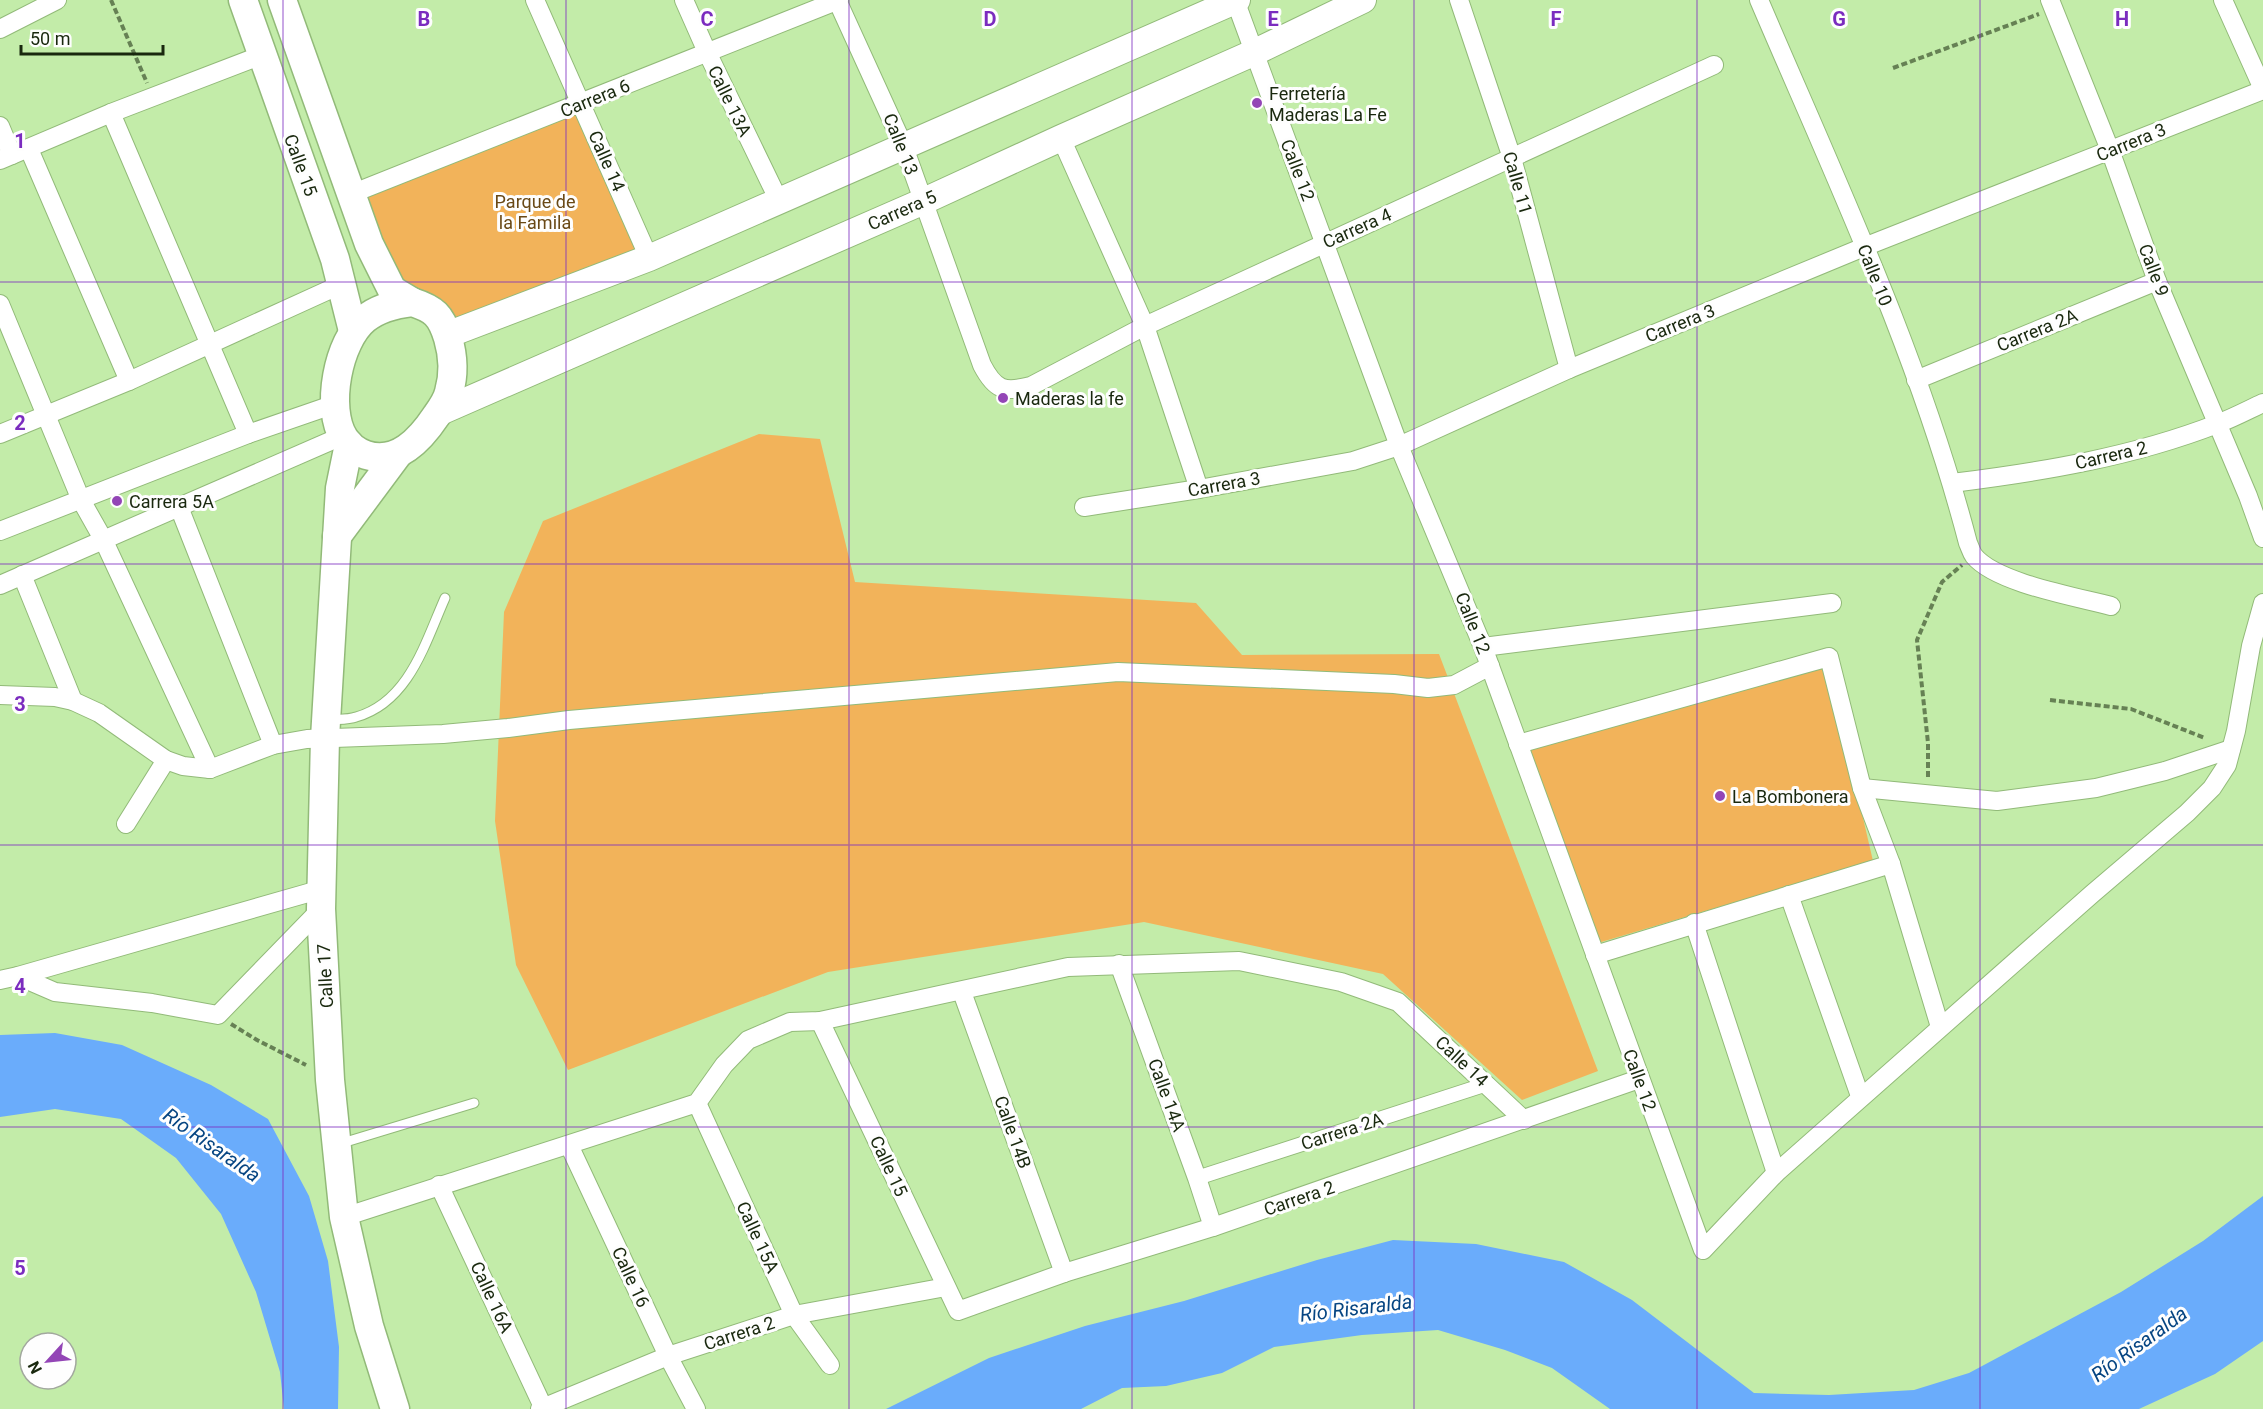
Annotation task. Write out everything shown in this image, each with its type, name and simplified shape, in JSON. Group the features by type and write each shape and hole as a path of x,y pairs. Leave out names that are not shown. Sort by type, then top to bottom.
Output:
{"main road":[{"name":"Calle 15","path":"243,0 335,259 353,331"},
{"name":"Calle 15","path":"282,0 369,244 392,290 412,302"},
{"path":"447,335 649,258 1236,0"},
{"name":"Carrera 5","path":"438,413 924,201 1253,53 1363,0"},
{"path":"337,536 398,454 419,438 449,394 453,371 447,335 441,321 430,308 412,302 395,304 376,312 353,331 337,375 335,404 345,440 360,453 371,456 384,458 398,454"},
{"name":"Calle 17","path":"345,440 325,729 322,899 330,1080 344,1217 369,1326 395,1409"}],"street":[{"path":"0,29 57,0"},
{"name":"Calle 14","path":"535,0 649,258"},
{"name":"Calle 13A","path":"684,0 779,201"},
{"name":"Carrera 6","path":"351,194 838,0"},
{"name":"Calle 13","path":"838,0 904,147 982,365 990,380 1001,389"},
{"name":"Calle 12","path":"1236,0 1253,53 1326,242 1399,446 1483,647 1703,1250 1776,1173"},
{"name":"Calle 11","path":"1459,0 1512,158 1569,369"},
{"name":"Calle 10","path":"1759,0 1864,247 1916,380 1943,451 1968,543 1974,555"},
{"path":"2223,0 2263,89"},
{"name":"Calle 9","path":"2052,4 2110,150 2157,281 2263,537"},
{"path":"14,155 111,113 261,55"},
{"name":"Carrera 4","path":"1001,389 1014,390 1031,386 1145,326 1714,65"},
{"name":"Carrera 3","path":"1084,507 1199,489 1353,460 1399,446 1569,369 1864,247 2263,89"},
{"path":"111,113 248,434"},
{"path":"0,126 129,381"},
{"path":"1060,138 1145,326 1199,489"},
{"name":"Carrera 2A","path":"1916,380 2157,281"},
{"path":"0,434 129,381 342,284"},
{"path":"0,304 81,500 103,539 210,769"},
{"name":"Carrera 2","path":"1952,483 2009,476 2085,462 2156,444 2218,424 2263,403"},
{"path":"0,531 248,434 335,404"},
{"path":"0,585 179,507 345,440"},
{"path":"179,507 273,745"},
{"path":"1974,555 1990,569 2013,579 2111,606"},
{"path":"22,575 73,701"},
{"path":"1483,647 1832,603"},
{"path":"1694,923 1776,1173 1860,1096 2187,813 2212,788 2227,765 2251,646 2263,603"},
{"path":"1518,744 1829,657 1862,788 1891,864 1940,1027"},
{"path":"0,695 55,697 73,701 99,713 166,760 183,766 210,769 273,745 325,729 443,734 569,720 1119,672 1394,684 1428,688 1454,685 1490,666"},
{"path":"1862,788 1997,801 2096,788 2165,771 2231,749"},
{"path":"126,824 166,760"},
{"path":"1594,955 1891,864"},
{"path":"1789,895 1860,1096"},
{"path":"9,978 322,899"},
{"path":"9,978 55,992 152,1003 218,1015 322,899"},
{"name":"Calle 14","path":"1119,964 1239,961 1341,982 1398,1002 1524,1120"},
{"path":"344,1217 697,1103 724,1065 748,1040 790,1022 820,1020 962,992 1068,967 1119,964"},
{"name":"Calle 14A","path":"1119,964 1213,1227"},
{"name":"Calle 14B","path":"962,992 1064,1273"},
{"name":"Calle 15","path":"820,1020 958,1311"},
{"name":"Carrera 2","path":"958,1311 1064,1273 1213,1227 1639,1079"},
{"name":"Carrera 2A","path":"1197,1178 1487,1084"},
{"name":"Calle 15A","path":"697,1103 794,1315 830,1365"},
{"name":"Calle 16","path":"569,1145 668,1356 696,1409"},
{"name":"Calle 16A","path":"440,1185 542,1408"},
{"name":"Carrera 2","path":"542,1408 668,1356 794,1315 946,1287"}],"lane":[{"path":"325,729 376,709 395,695 410,675 445,598"},
{"path":"336,1144 474,1103"}],"path":[{"path":"111,0 154,97"},
{"path":"1893,69 2052,4"},
{"path":"1928,794 1928,743 1917,640 1942,582 1974,555"},
{"path":"2050,700 2131,709 2231,749"},
{"path":"218,1015 257,1040 307,1066"}],"green space":[{"name":"Parque de la Famila","path":"581,103 649,258 447,335 412,302 351,194"},
{"path":"759,434 820,439 855,582 1196,603 1242,655 1439,654 1598,1071 1522,1100 1383,974 1144,922 828,972 568,1070 516,965 495,821 504,612 543,521"},
{"path":"1827,663 1873,861 1598,943 1522,746"}],"water":[{"name":"Río Risaralda","path":"55,1033 122,1045 211,1085 268,1119 309,1196 328,1261 339,1347 338,1409 284,1409 280,1372 256,1292 221,1214 176,1158 121,1119 55,1109 0,1117 0,1035"},
{"name":"Río Risaralda","path":"2263,1196 2263,1341 2215,1374 2139,1409 1610,1409 1552,1368 1505,1350 1438,1330 1362,1335 1274,1347 1222,1373 1166,1386 1122,1388 1081,1409 886,1409 989,1358 1085,1326 1184,1301 1317,1260 1393,1240 1476,1244 1564,1262 1632,1300 1754,1393 1829,1395 1914,1390 1969,1373 2121,1292 2203,1241"}],"place":[{"name":"Ferretería Maderas La Fe","path":"1257,103"},
{"name":"Maderas la fe","path":"1003,398"},
{"name":"Carrera 5A","path":"117,501"},
{"name":"La Bombonera","path":"1720,796"}]}
